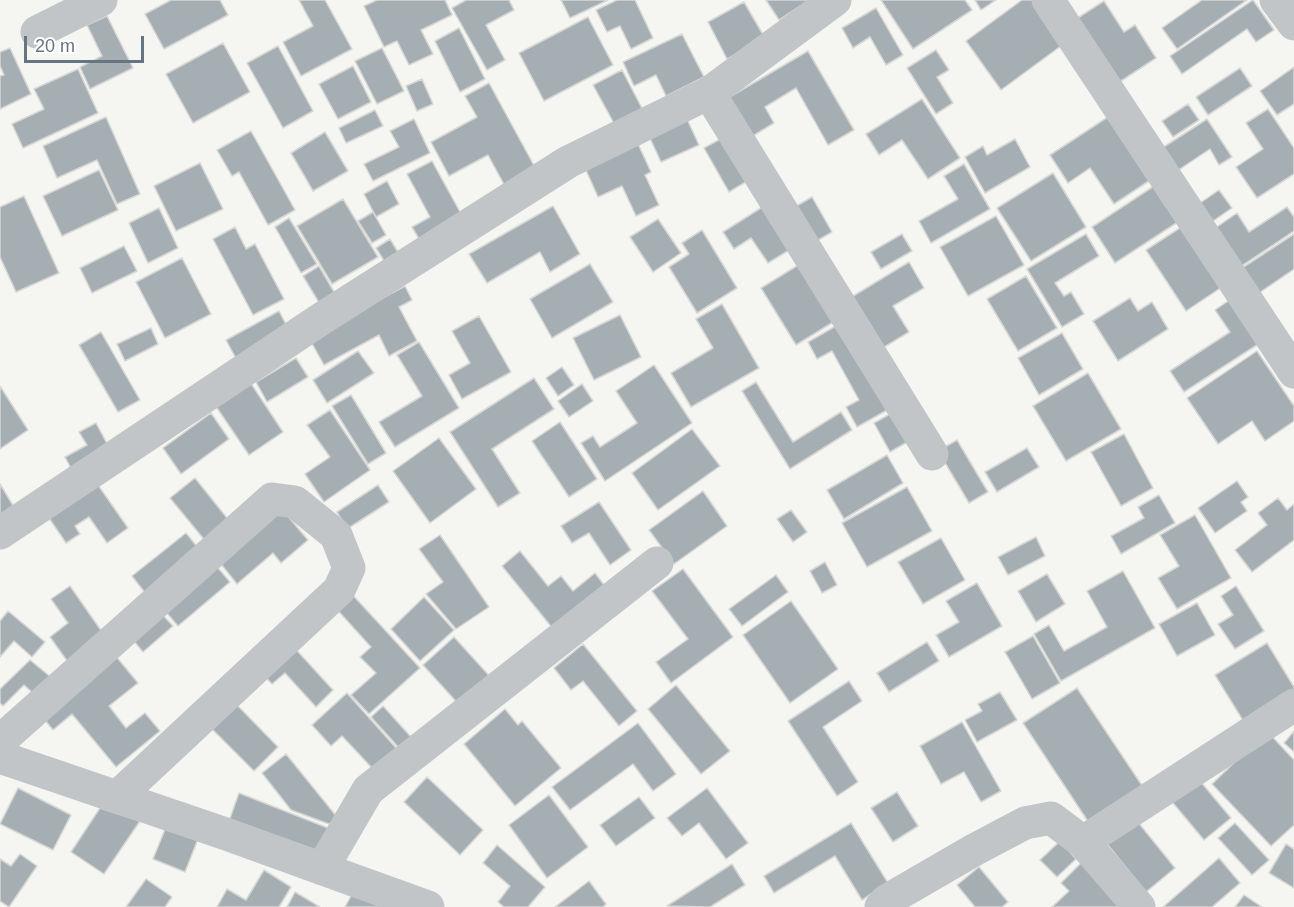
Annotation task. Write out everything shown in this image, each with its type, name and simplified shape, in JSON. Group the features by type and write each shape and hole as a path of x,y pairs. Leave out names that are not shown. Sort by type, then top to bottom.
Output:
{"street":[{"path":"37,32 101,0"},
{"path":"0,533 321,319 568,162 709,93 835,0"},
{"path":"1048,0 1294,372"},
{"path":"1276,0 1294,24"},
{"path":"709,93 933,454"},
{"path":"0,741 272,499 295,502 336,535 349,568 339,590 117,797"},
{"path":"322,869 368,790 657,563"},
{"path":"1083,842 1294,705"},
{"path":"0,757 428,907"},
{"path":"881,907 886,901 974,849 1025,822 1051,818 1083,842 1139,907"}],"building":[{"path":"171,0 220,0 228,15 164,49 145,14"},
{"path":"299,0 325,0 352,49 301,76 283,42 313,26"},
{"path":"377,0 445,0 452,15 421,30 433,54 409,65 397,41 384,47 364,6"},
{"path":"466,0 509,0 514,10 486,25 505,60 487,70 452,8"},
{"path":"561,0 608,0 570,18"},
{"path":"617,0 635,0 653,38 631,49 620,26 607,32 596,10"},
{"path":"766,0 809,0 779,20"},
{"path":"881,0 965,0 972,10 913,49"},
{"path":"975,0 996,0 981,10"},
{"path":"1022,0 1034,0 1065,43 1001,90 966,41"},
{"path":"1202,0 1247,0 1177,49 1162,28"},
{"path":"1253,0 1274,30 1256,42 1247,29 1182,74 1170,56"},
{"path":"1104,1 1124,32 1135,25 1156,58 1118,83 1076,19"},
{"path":"744,2 765,38 727,59 708,22"},
{"path":"876,8 903,55 886,65 870,37 853,48 842,28"},
{"path":"107,16 133,68 90,89 80,67 102,56 87,25"},
{"path":"588,17 613,65 544,101 519,53"},
{"path":"459,28 485,79 460,92 435,41"},
{"path":"682,34 704,77 666,96 656,75 634,86 623,62"},
{"path":"223,43 250,92 193,123 166,74"},
{"path":"278,46 313,111 283,128 247,63"},
{"path":"10,48 31,94 0,109 0,76 4,75 0,66 0,52"},
{"path":"382,48 404,91 377,104 355,61"},
{"path":"936,50 949,70 937,77 953,103 936,114 907,68"},
{"path":"808,51 854,130 828,145 796,88 765,107 774,123 751,137 728,98"},
{"path":"353,66 371,102 338,119 319,84"},
{"path":"1294,67 1294,104 1277,115 1260,91"},
{"path":"1240,68 1252,86 1208,115 1196,97"},
{"path":"78,69 98,113 23,148 12,124 44,109 34,89"},
{"path":"622,70 644,112 616,127 593,85"},
{"path":"422,79 433,104 417,111 406,86"},
{"path":"489,83 537,171 506,188 488,155 449,176 431,142 477,117 465,96"},
{"path":"922,99 960,158 928,179 902,140 879,155 866,134"},
{"path":"1188,104 1199,120 1173,137 1162,121"},
{"path":"1268,109 1294,148 1294,174 1257,198 1236,167 1263,149 1246,123"},
{"path":"375,110 383,126 346,143 339,128"},
{"path":"1114,113 1155,177 1114,204 1090,168 1068,183 1050,155"},
{"path":"106,117 140,194 117,204 97,160 57,178 43,146"},
{"path":"414,119 430,153 373,181 364,164 399,147 390,131"},
{"path":"687,119 699,145 661,162 649,136"},
{"path":"1207,119 1232,157 1219,165 1210,149 1174,173 1159,150"},
{"path":"251,131 295,210 268,225 239,172 232,176 217,150"},
{"path":"325,132 348,171 313,191 291,153"},
{"path":"724,137 749,180 729,192 704,148"},
{"path":"1015,139 1030,167 985,193 965,157 983,146 987,155"},
{"path":"638,144 651,172 645,175 659,205 636,216 622,186 598,197 585,168"},
{"path":"432,161 465,221 422,244 412,227 430,217 407,174"},
{"path":"200,163 223,209 176,231 154,186"},
{"path":"964,164 990,209 931,243 919,221 958,199 944,176"},
{"path":"99,170 118,210 62,236 43,196"},
{"path":"1053,173 1086,227 1031,261 997,208"},
{"path":"387,181 399,204 376,217 364,194"},
{"path":"1157,184 1181,220 1115,263 1092,227"},
{"path":"1219,190 1232,208 1213,221 1200,203"},
{"path":"24,196 59,273 16,292 0,257 0,207"},
{"path":"812,197 832,232 813,243 793,208"},
{"path":"343,199 378,257 332,284 297,226"},
{"path":"553,206 580,254 550,272 540,252 487,283 469,254"},
{"path":"764,206 791,249 768,263 751,238 734,249 723,232"},
{"path":"1287,207 1294,217 1294,231 1237,269 1211,231 1237,213 1249,232"},
{"path":"159,208 178,248 148,263 129,223"},
{"path":"373,212 386,235 372,243 358,221"},
{"path":"996,216 1024,265 968,296 940,247"},
{"path":"289,218 317,264 301,273 275,227"},
{"path":"658,219 681,253 653,272 630,237"},
{"path":"1186,224 1225,285 1186,311 1146,250"},
{"path":"235,227 246,249 255,244 284,299 253,315 213,239"},
{"path":"702,230 737,288 697,313 669,267 689,254 682,243"},
{"path":"902,234 912,251 881,269 871,252"},
{"path":"1086,234 1099,256 1055,283 1064,296 1071,292 1084,314 1062,327 1027,269"},
{"path":"1294,234 1294,269 1256,295 1239,270"},
{"path":"390,239 404,262 390,270 376,248"},
{"path":"124,246 137,271 92,293 80,268"},
{"path":"182,258 211,314 165,338 136,282"},
{"path":"909,262 924,288 893,306 909,332 876,352 845,301"},
{"path":"590,264 613,302 552,338 530,299"},
{"path":"800,264 835,321 796,345 761,288"},
{"path":"319,266 337,297 321,306 303,276"},
{"path":"1026,276 1057,328 1018,351 987,299"},
{"path":"405,286 412,300 399,307 417,341 389,356 379,335 324,365 309,338"},
{"path":"1130,298 1138,311 1152,302 1168,329 1118,361 1093,321"},
{"path":"1231,299 1260,343 1184,392 1170,371 1230,332 1215,310"},
{"path":"722,304 759,368 691,407 671,373 713,348 696,319"},
{"path":"279,311 292,336 239,364 226,340"},
{"path":"620,315 641,357 594,380 573,338"},
{"path":"479,316 511,372 462,399 449,375 470,363 452,331"},
{"path":"841,323 889,409 857,427 846,407 859,400 832,351 817,359 808,342"},
{"path":"151,328 158,344 125,361 117,344"},
{"path":"101,332 140,400 118,412 79,345"},
{"path":"1062,333 1083,369 1039,395 1018,358"},
{"path":"419,342 459,408 395,447 379,422 422,396 397,355"},
{"path":"358,351 374,373 327,403 313,380"},
{"path":"1257,351 1294,406 1294,421 1265,441 1252,421 1218,444 1187,398"},
{"path":"296,358 308,377 267,402 256,382"},
{"path":"654,365 692,423 605,481 581,443 593,436 600,447 637,423 616,391"},
{"path":"562,367 574,385 558,396 546,378"},
{"path":"1088,373 1121,429 1066,461 1033,406"},
{"path":"534,378 554,409 492,449 520,493 498,507 450,432"},
{"path":"250,382 283,432 249,455 215,405"},
{"path":"756,382 793,442 841,412 852,430 790,469 742,391"},
{"path":"582,384 593,401 569,417 558,401"},
{"path":"0,386 28,430 0,449"},
{"path":"351,395 386,453 368,464 332,406"},
{"path":"330,410 370,470 324,502 305,474 330,457 307,425"},
{"path":"211,413 229,439 181,474 163,448"},
{"path":"892,413 909,441 890,452 874,423"},
{"path":"560,422 597,479 569,497 532,441"},
{"path":"96,423 112,453 74,474 65,457 87,445 79,432"},
{"path":"692,429 720,466 658,510 632,473"},
{"path":"1124,434 1153,488 1121,506 1091,452"},
{"path":"439,438 476,489 430,523 393,471"},
{"path":"957,440 988,492 969,503 938,451"},
{"path":"1027,448 1039,467 997,492 985,472"},
{"path":"887,455 903,483 844,519 827,490"},
{"path":"195,478 231,523 207,543 170,498"},
{"path":"1237,481 1248,497 1241,502 1247,511 1215,533 1198,508"},
{"path":"0,484 17,512 0,522"},
{"path":"98,485 128,528 107,543 89,517 75,526 80,534 66,543 49,518"},
{"path":"378,485 389,502 347,529 337,512"},
{"path":"907,487 932,531 867,567 842,523"},
{"path":"703,491 727,526 674,564 649,530"},
{"path":"1159,495 1175,523 1121,554 1111,536 1144,518 1138,507"},
{"path":"1278,498 1287,510 1294,504 1294,540 1252,572 1235,550 1267,525 1258,513"},
{"path":"599,502 631,550 610,565 589,533 572,543 561,526"},
{"path":"279,506 308,540 281,563 273,553 237,584 217,559"},
{"path":"791,510 807,532 793,542 777,519"},
{"path":"1195,515 1231,578 1177,609 1158,578 1179,566 1160,535"},
{"path":"186,533 203,554 149,598 132,576"},
{"path":"440,535 489,607 456,629 426,594 443,582 419,549"},
{"path":"1036,537 1045,556 1008,575 998,557"},
{"path":"941,538 965,580 923,604 898,562"},
{"path":"520,551 548,586 561,576 573,591 595,573 610,593 558,635 502,566"},
{"path":"212,561 230,582 178,626 160,605"},
{"path":"825,562 837,585 822,593 810,571"},
{"path":"683,569 733,637 671,683 656,662 688,639 652,591"},
{"path":"1123,571 1155,628 1061,681 1034,634 1049,625 1064,651 1107,627 1087,591"},
{"path":"1047,574 1065,604 1036,622 1018,591"},
{"path":"776,575 788,592 742,626 729,609"},
{"path":"977,583 1002,626 949,657 936,635 959,622 946,601"},
{"path":"70,586 107,639 70,665 50,637 68,623 51,599"},
{"path":"1236,586 1264,631 1235,649 1218,624 1233,615 1221,596"},
{"path":"348,590 420,668 369,714 351,695 376,673 360,657 371,647 332,604"},
{"path":"424,597 454,630 420,661 391,629"},
{"path":"791,601 838,669 790,703 743,635"},
{"path":"1197,603 1215,635 1177,656 1159,624"},
{"path":"158,610 173,626 143,652 129,635"},
{"path":"8,611 45,642 32,657 14,641 0,657 0,621"},
{"path":"1033,636 1060,683 1032,699 1005,652"},
{"path":"454,637 494,681 463,709 423,665"},
{"path":"927,642 939,661 889,692 877,673"},
{"path":"290,643 333,690 316,707 285,673 272,684 260,671"},
{"path":"1267,643 1294,687 1294,698 1247,727 1215,675"},
{"path":"583,644 637,711 619,726 583,681 571,690 554,668"},
{"path":"114,654 138,683 109,706 126,728 145,713 160,731 116,767 72,714 53,730 40,714"},
{"path":"30,660 52,678 35,695 24,685 3,706 0,703 0,689"},
{"path":"849,681 862,701 823,727 858,782 837,796 788,721"},
{"path":"676,685 730,751 701,774 648,709"},
{"path":"1077,688 1145,790 1091,826 1023,723"},
{"path":"1000,692 1017,720 977,742 965,720 982,711 978,704"},
{"path":"347,693 397,749 374,770 342,736 331,746 312,725"},
{"path":"235,703 278,747 254,771 211,728"},
{"path":"383,706 411,737 399,748 371,717"},
{"path":"505,709 518,725 522,721 561,768 515,806 464,744"},
{"path":"962,722 1001,791 981,802 964,772 941,784 920,746"},
{"path":"638,723 676,774 653,791 633,764 570,810 552,787"},
{"path":"1267,731 1294,760 1294,825 1271,846 1212,784"},
{"path":"1294,731 1294,752 1284,743"},
{"path":"286,754 337,817 329,824 291,810 262,773"},
{"path":"1195,775 1231,818 1204,840 1168,797"},
{"path":"427,777 483,830 460,855 404,802"},
{"path":"18,788 71,815 53,850 0,824"},
{"path":"707,788 748,843 726,859 699,823 682,836 667,818"},
{"path":"897,792 918,826 893,842 871,808"},
{"path":"239,793 328,828 316,858 228,824"},
{"path":"549,795 588,847 547,878 509,825"},
{"path":"639,797 655,818 616,846 600,825"},
{"path":"100,808 140,821 104,874 71,852"},
{"path":"1133,816 1175,868 1146,892 1103,839"},
{"path":"851,823 888,883 862,900 835,856 774,893 764,876"},
{"path":"1235,823 1269,860 1252,875 1218,838"},
{"path":"166,827 198,839 185,872 153,859"},
{"path":"1060,841 1076,859 1057,877 1040,860"},
{"path":"1286,844 1294,849 1294,888 1269,873"},
{"path":"497,845 545,887 528,907 504,907 498,902 510,886 483,863"},
{"path":"20,854 37,866 9,907 0,901 0,859 11,866"},
{"path":"1219,858 1240,883 1212,907 1163,907"},
{"path":"1081,863 1122,907 1052,907 1069,891 1061,883"},
{"path":"732,864 745,885 710,907 667,906"},
{"path":"979,867 1008,902 1002,907 975,907 957,885"},
{"path":"264,870 291,887 279,907 217,907 227,889 246,900"},
{"path":"146,879 172,897 165,907 126,907"},
{"path":"589,881 606,904 603,907 555,907"},
{"path":"356,887 393,907 345,907"},
{"path":"295,892 320,907 287,907"},
{"path":"1244,895 1262,907 1235,907"}]}
